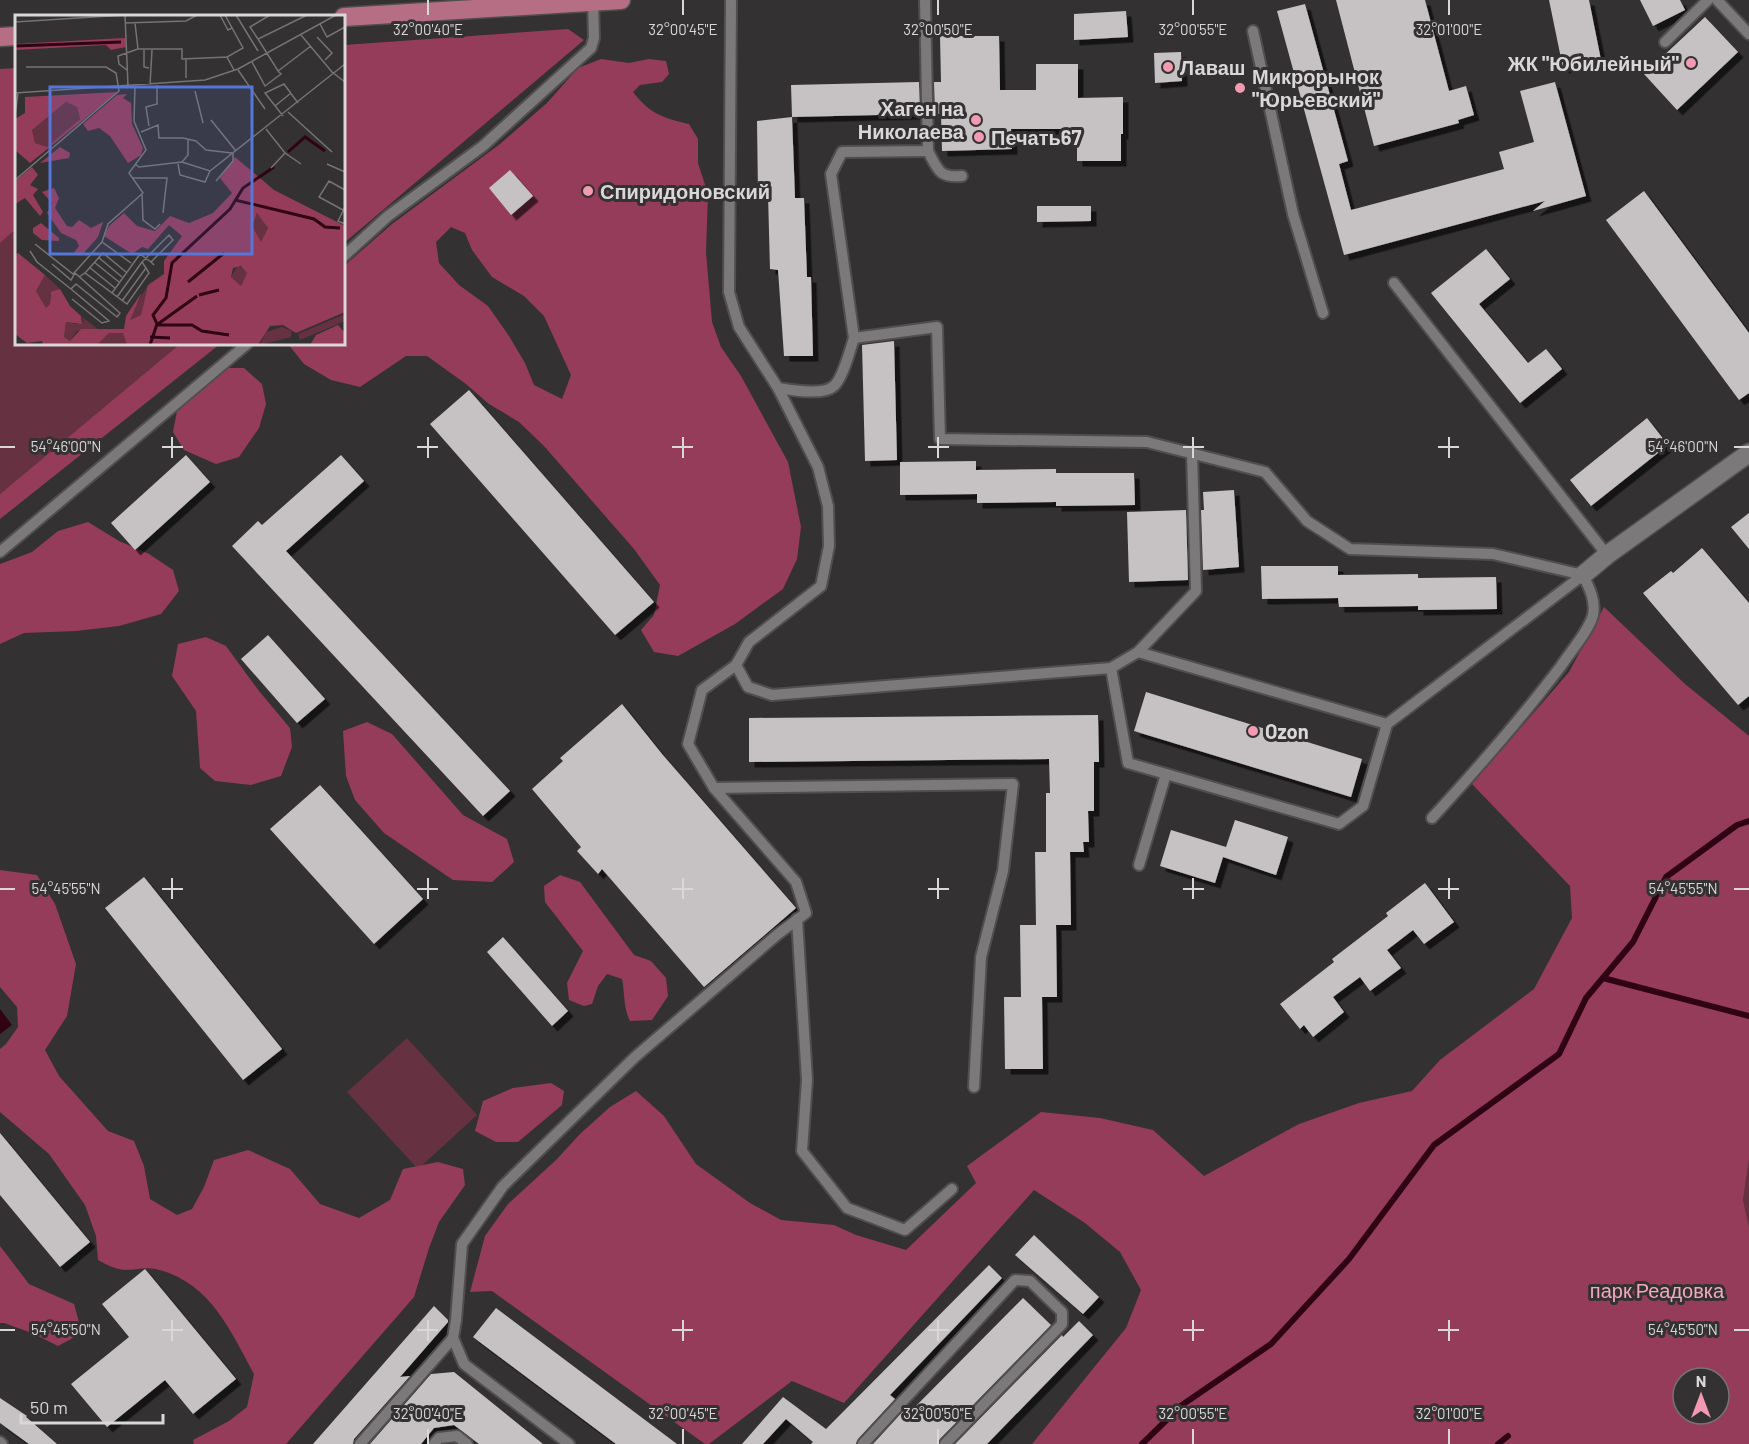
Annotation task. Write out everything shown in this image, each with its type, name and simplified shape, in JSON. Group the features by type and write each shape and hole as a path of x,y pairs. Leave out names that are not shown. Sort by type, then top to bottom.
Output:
{"main road":[{"path":"345,17 621,0"},
{"path":"0,37 15,36"}],"street":[{"path":"1583,575 1607,555 1749,453"}],"lane":[{"path":"360,1444 453,1338 462,1244 502,1186 635,1057 778,934 806,913 796,882 714,788 688,744 702,690 736,665 749,642 821,586 829,546 828,506 818,467 778,388 739,327 729,292 731,0"},
{"path":"925,0 928,151 943,175 962,176"},
{"path":"1665,42 1708,0"},
{"path":"1717,0 1749,34"},
{"path":"345,255 388,216 483,146 591,48 594,38 593,1"},
{"path":"1253,31 1293,214 1323,313"},
{"path":"778,388 816,391 827,390 835,386 855,338 831,174 842,152 928,151"},
{"path":"1394,283 1607,555"},
{"path":"855,338 937,327 940,439 1147,442 1265,472 1306,521 1350,549 1493,554 1583,575"},
{"path":"0,552 246,345"},
{"path":"736,665 748,687 772,695 1111,668 1138,652 1196,591 1192,453"},
{"path":"1111,668 1128,763 1338,824 1363,806 1387,724 1583,575"},
{"path":"1432,818 1526,712 1581,638 1593,615 1592,594 1583,575"},
{"path":"1138,652 1387,724"},
{"path":"1138,865 1166,774"},
{"path":"714,788 1013,784 1003,871 981,957 974,1087"},
{"path":"797,919 807,1080 802,1151 847,1208 905,1230 952,1189"},
{"path":"863,1444 1016,1280 1030,1281 1062,1312 1062,1324 945,1444"},
{"path":"453,1338 464,1364 569,1444"},
{"path":"434,1444 439,1438 457,1436 467,1444"}],"shaded area":[{"path":"15,230 15,345 179,345 0,494 0,243"},
{"path":"0,1009 12,1025 0,1034"},
{"path":"407,1038 477,1115 418,1169 347,1092"},
{"path":"1749,1159 1749,1227 1743,1200"}],"green space":[{"path":"568,29 584,40 345,242 345,45"},
{"path":"601,59 629,63 649,59 666,61 669,74 662,82 640,85 633,92 645,105 658,114 689,124 698,139 698,163 708,194 706,252 712,322 721,347 741,376 788,462 801,527 797,559 783,589 735,624 678,656 654,652 641,630 654,615 660,585 634,549 544,446 519,422 489,404 427,356 406,356 360,387 331,380 304,364 289,345 345,345 345,265 392,224 500,144 547,103 578,68","holes":["451,227 465,233 472,250 492,277 524,296 544,316 571,375 562,399 534,385 525,363 488,306 459,285 439,263 436,242"]},
{"path":"15,68 15,230 0,243 0,69"},
{"path":"179,345 219,345 0,519 0,494"},
{"path":"228,368 244,368 262,384 266,404 259,428 239,457 216,464 184,450 173,432 177,411"},
{"path":"88,522 119,541 149,554 173,570 179,591 161,614 119,626 76,631 24,633 0,644 0,564 32,552 58,531"},
{"name":"парк Реадовка","path":"1604,607 1685,684 1749,736 1749,1159 1743,1200 1749,1227 1749,1444 1032,1444 1126,1328 1141,1290 1120,1252 1085,1223 1034,1190 844,1403 792,1381 709,1444 705,1444 492,1291 470,1292 485,1236 508,1204 610,1107 636,1091 664,1116 696,1164 750,1203 781,1220 834,1225 856,1235 906,1250 976,1183 967,1166 1041,1112 1100,1118 1153,1130 1204,1176 1299,1124 1359,1103 1412,1091 1440,1060 1534,989 1572,918 1570,886 1472,784 1569,672"},
{"path":"206,637 226,646 290,728 292,747 281,776 251,785 215,781 200,768 196,711 172,676 178,644"},
{"path":"367,722 392,734 463,815 507,839 514,862 492,882 453,880 384,833 355,800 346,776 343,731"},
{"path":"0,870 37,875 55,904 76,964 67,1016 45,1050 59,1076 108,1131 134,1141 144,1166 150,1199 177,1215 192,1209 204,1187 214,1160 248,1150 290,1169 320,1204 359,1218 390,1200 403,1169 438,1162 463,1169 465,1185 439,1222 414,1297 286,1444 194,1444 193,1440 229,1421 247,1407 254,1374 227,1325 204,1296 175,1275 147,1268 124,1270 98,1260 96,1236 85,1205 49,1154 0,1112 0,1049 18,1027 17,1007 0,987"},
{"path":"560,875 580,882 634,955 651,961 666,978 668,996 652,1020 630,1021 625,1005 622,979 607,974 598,986 592,1004 584,1006 569,1000 567,983 583,951 545,902 544,886"},
{"path":"551,1083 564,1091 562,1105 518,1142 496,1142 475,1131 483,1101 513,1088"},
{"path":"0,1246 29,1284 74,1304 82,1333 58,1346 32,1333 0,1323"}],"building":[{"path":"1336,0 1425,0 1449,91 1466,86 1474,115 1458,120 1459,123 1374,146"},
{"path":"1549,0 1589,0 1601,60 1563,68"},
{"path":"1640,0 1680,0 1685,10 1653,26"},
{"path":"1305,4 1348,161 1339,164 1351,210 1504,169 1499,152 1534,142 1520,91 1555,82 1586,196 1533,211 1545,201 1344,255 1277,11"},
{"path":"1126,11 1128,37 1074,40 1074,14"},
{"name":"ЖК \"Юбилейный\"","path":"1705,17 1738,52 1677,110 1644,74"},
{"path":"940,36 999,36 1000,90 1036,90 1036,64 1078,64 1078,98 1123,97 1121,161 1077,161 1077,129 1011,129 1012,149 942,151 941,114 935,114 934,82 941,82"},
{"name":"Лаваш","path":"1181,52 1182,81 1155,83 1154,53"},
{"path":"919,82 920,114 792,117 791,85"},
{"path":"792,117 795,198 804,198 807,277 811,277 813,356 784,356 778,270 770,269 768,194 758,194 757,121"},
{"path":"510,170 533,196 511,215 489,188"},
{"path":"1644,191 1749,333 1749,393 1739,400 1606,220"},
{"path":"1037,206 1091,206 1091,221 1037,222"},
{"path":"1486,249 1510,279 1479,304 1528,363 1546,349 1562,369 1520,403 1431,293"},
{"path":"894,341 897,460 865,461 862,345"},
{"path":"469,390 654,602 615,635 430,424"},
{"path":"1647,418 1668,445 1591,506 1570,480"},
{"path":"186,455 210,482 135,550 111,523"},
{"path":"341,455 364,481 286,551 510,791 483,816 232,546 258,521 262,525"},
{"path":"976,461 976,470 1056,469 1056,473 1134,473 1135,505 1056,506 1056,502 977,503 977,494 900,495 900,462"},
{"path":"1234,490 1239,567 1203,570 1201,510 1204,510 1203,492"},
{"path":"1186,510 1188,580 1129,582 1127,512"},
{"path":"1749,513 1749,549 1731,527"},
{"path":"1702,548 1749,603 1749,696 1738,705 1643,593 1671,571 1673,573"},
{"path":"1261,566 1338,566 1338,575 1418,574 1418,578 1496,577 1497,609 1418,610 1418,606 1339,607 1338,598 1262,599"},
{"path":"268,635 325,699 297,723 241,659"},
{"path":"1146,692 1362,759 1351,797 1134,731"},
{"path":"622,704 662,754 796,908 704,987 602,869 598,874 577,851 581,847 532,789 563,761 560,758"},
{"path":"1098,715 1099,762 1094,762 1094,811 1088,811 1089,842 1083,842 1084,852 1070,852 1071,925 1056,925 1057,997 1042,997 1043,1069 1005,1069 1004,997 1021,997 1020,925 1036,925 1035,852 1046,852 1046,793 1050,793 1049,759 749,762 749,718"},
{"path":"320,785 423,899 374,944 270,829"},
{"path":"1235,820 1288,837 1276,875 1223,857 1215,883 1160,866 1171,830 1226,847"},
{"path":"144,877 282,1049 243,1080 105,908"},
{"path":"1425,883 1454,922 1424,944 1413,930 1387,950 1401,968 1370,991 1360,977 1333,997 1344,1012 1313,1037 1304,1025 1300,1029 1280,1004 1334,962 1332,959 1388,916 1386,913"},
{"path":"503,937 568,1011 552,1026 487,952"},
{"path":"0,1133 90,1242 60,1267 0,1195"},
{"path":"1034,1235 1099,1297 1083,1314 1015,1255"},
{"path":"989,1265 1002,1278 890,1395 895,1399 856,1444 811,1444 813,1442 786,1419 763,1444 742,1444 783,1397 826,1429"},
{"path":"145,1269 236,1379 193,1414 165,1380 107,1427 71,1384 129,1337 102,1304"},
{"path":"1023,1298 1051,1325 940,1439 938,1444 873,1444 905,1409 909,1413"},
{"path":"434,1306 448,1322 400,1377 410,1376 354,1439 353,1444 313,1444"},
{"path":"496,1308 677,1444 616,1444 473,1337"},
{"path":"1079,1321 1093,1335 987,1444 955,1444 1062,1335 1063,1337"},
{"path":"454,1372 543,1444 479,1444 454,1425 434,1428 421,1444 370,1444 431,1374"},
{"path":"0,1398 27,1416 57,1444 29,1444 0,1423"}],"waterway":[{"path":"1142,1444 1182,1405 1271,1344 1349,1259 1434,1145 1559,1054 1586,998 1633,942 1666,877 1737,825 1749,821"},
{"path":"1603,978 1749,1016"},
{"path":"1498,1444 1508,1436"}],"place":[{"name":"ЖК \"Юбилейный\"","path":"1691,63"},
{"name":"Лаваш","path":"1168,67"},
{"name":"Микрорынок \"Юрьевский\"","path":"1240,88"},
{"name":"Хаген на Николаева","path":"976,120"},
{"name":"Печать67","path":"979,137"},
{"name":"Спиридоновский","path":"588,191"},
{"name":"Ozon","path":"1253,731"}]}
